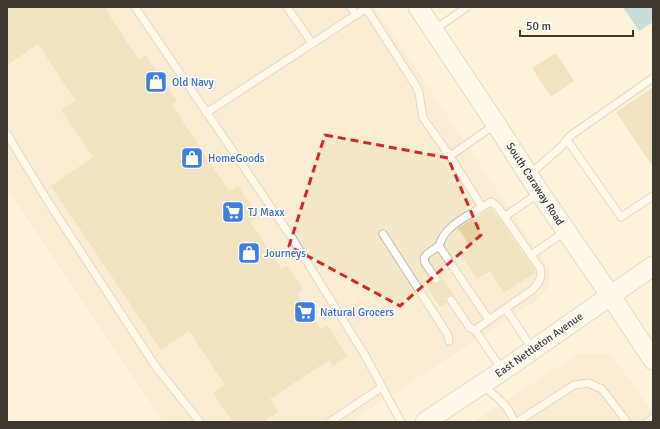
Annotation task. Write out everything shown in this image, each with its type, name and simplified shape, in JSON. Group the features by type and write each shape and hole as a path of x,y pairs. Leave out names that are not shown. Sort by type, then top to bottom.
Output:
{"street":[{"name":"South Caraway Road","path":"418,7 540,193 652,354"},
{"name":"East Nettleton Avenue","path":"425,422 533,350 653,266"}],"lane":[{"path":"135,7 206,114 294,241 373,368 401,422"},
{"path":"287,7 312,44"},
{"path":"351,7 356,15"},
{"path":"434,30 467,7"},
{"path":"206,114 367,8 416,86 419,93 423,118 450,156 482,207"},
{"path":"528,175 562,146 570,136 653,78"},
{"path":"450,156 496,124"},
{"path":"7,134 47,200 156,367 200,422"},
{"path":"567,140 621,216 653,196"},
{"path":"504,217 540,193"},
{"path":"436,279 425,263 424,258 427,254 439,246 441,238 456,223 491,202 494,203 540,268 542,274 538,284 532,290 475,330"},
{"path":"531,255 566,231"},
{"path":"383,234 448,335 449,341"},
{"path":"439,246 489,320"},
{"path":"451,300 470,328 475,330 502,371"},
{"path":"506,309 533,350"},
{"path":"517,422 574,385 588,383 602,389 627,422"},
{"path":"482,384 507,409 514,422"},
{"path":"330,422 382,387"},
{"path":"648,422 653,418"}],"highlighted area":[{"path":"325,135 448,158 481,235 400,306 289,246"}],"shaded area":[{"path":"7,7 375,7 549,268 549,287 534,302 350,422 163,422 7,189"},
{"path":"579,353 610,353 653,412 653,422 473,422"}],"water":[{"path":"623,7 653,7 653,22 639,31"}],"building":[{"path":"7,7 104,7 139,60 146,55 177,101 172,105 229,191 238,186 259,216 250,222 282,269 287,265 303,289 297,294 321,329 327,325 347,356 333,366 329,360 270,399 278,412 263,422 233,422 213,393 225,385 189,331 161,350 51,186 93,157 61,110 75,100 38,44 7,65"},
{"path":"556,53 574,81 551,97 532,68"},
{"path":"653,87 653,167 616,112"},
{"path":"491,208 536,272 504,293 490,271 477,279 461,254 471,248 458,228"},
{"path":"440,275 455,297 451,295 448,296 446,298 447,302 440,307 426,285 431,281 434,284 441,281"}],"place":[{"name":"Old Navy","path":"156,82"},
{"name":"HomeGoods","path":"192,158"},
{"name":"TJ Maxx","path":"233,212"},
{"name":"Journeys","path":"249,253"},
{"name":"Natural Grocers","path":"305,312"}]}
